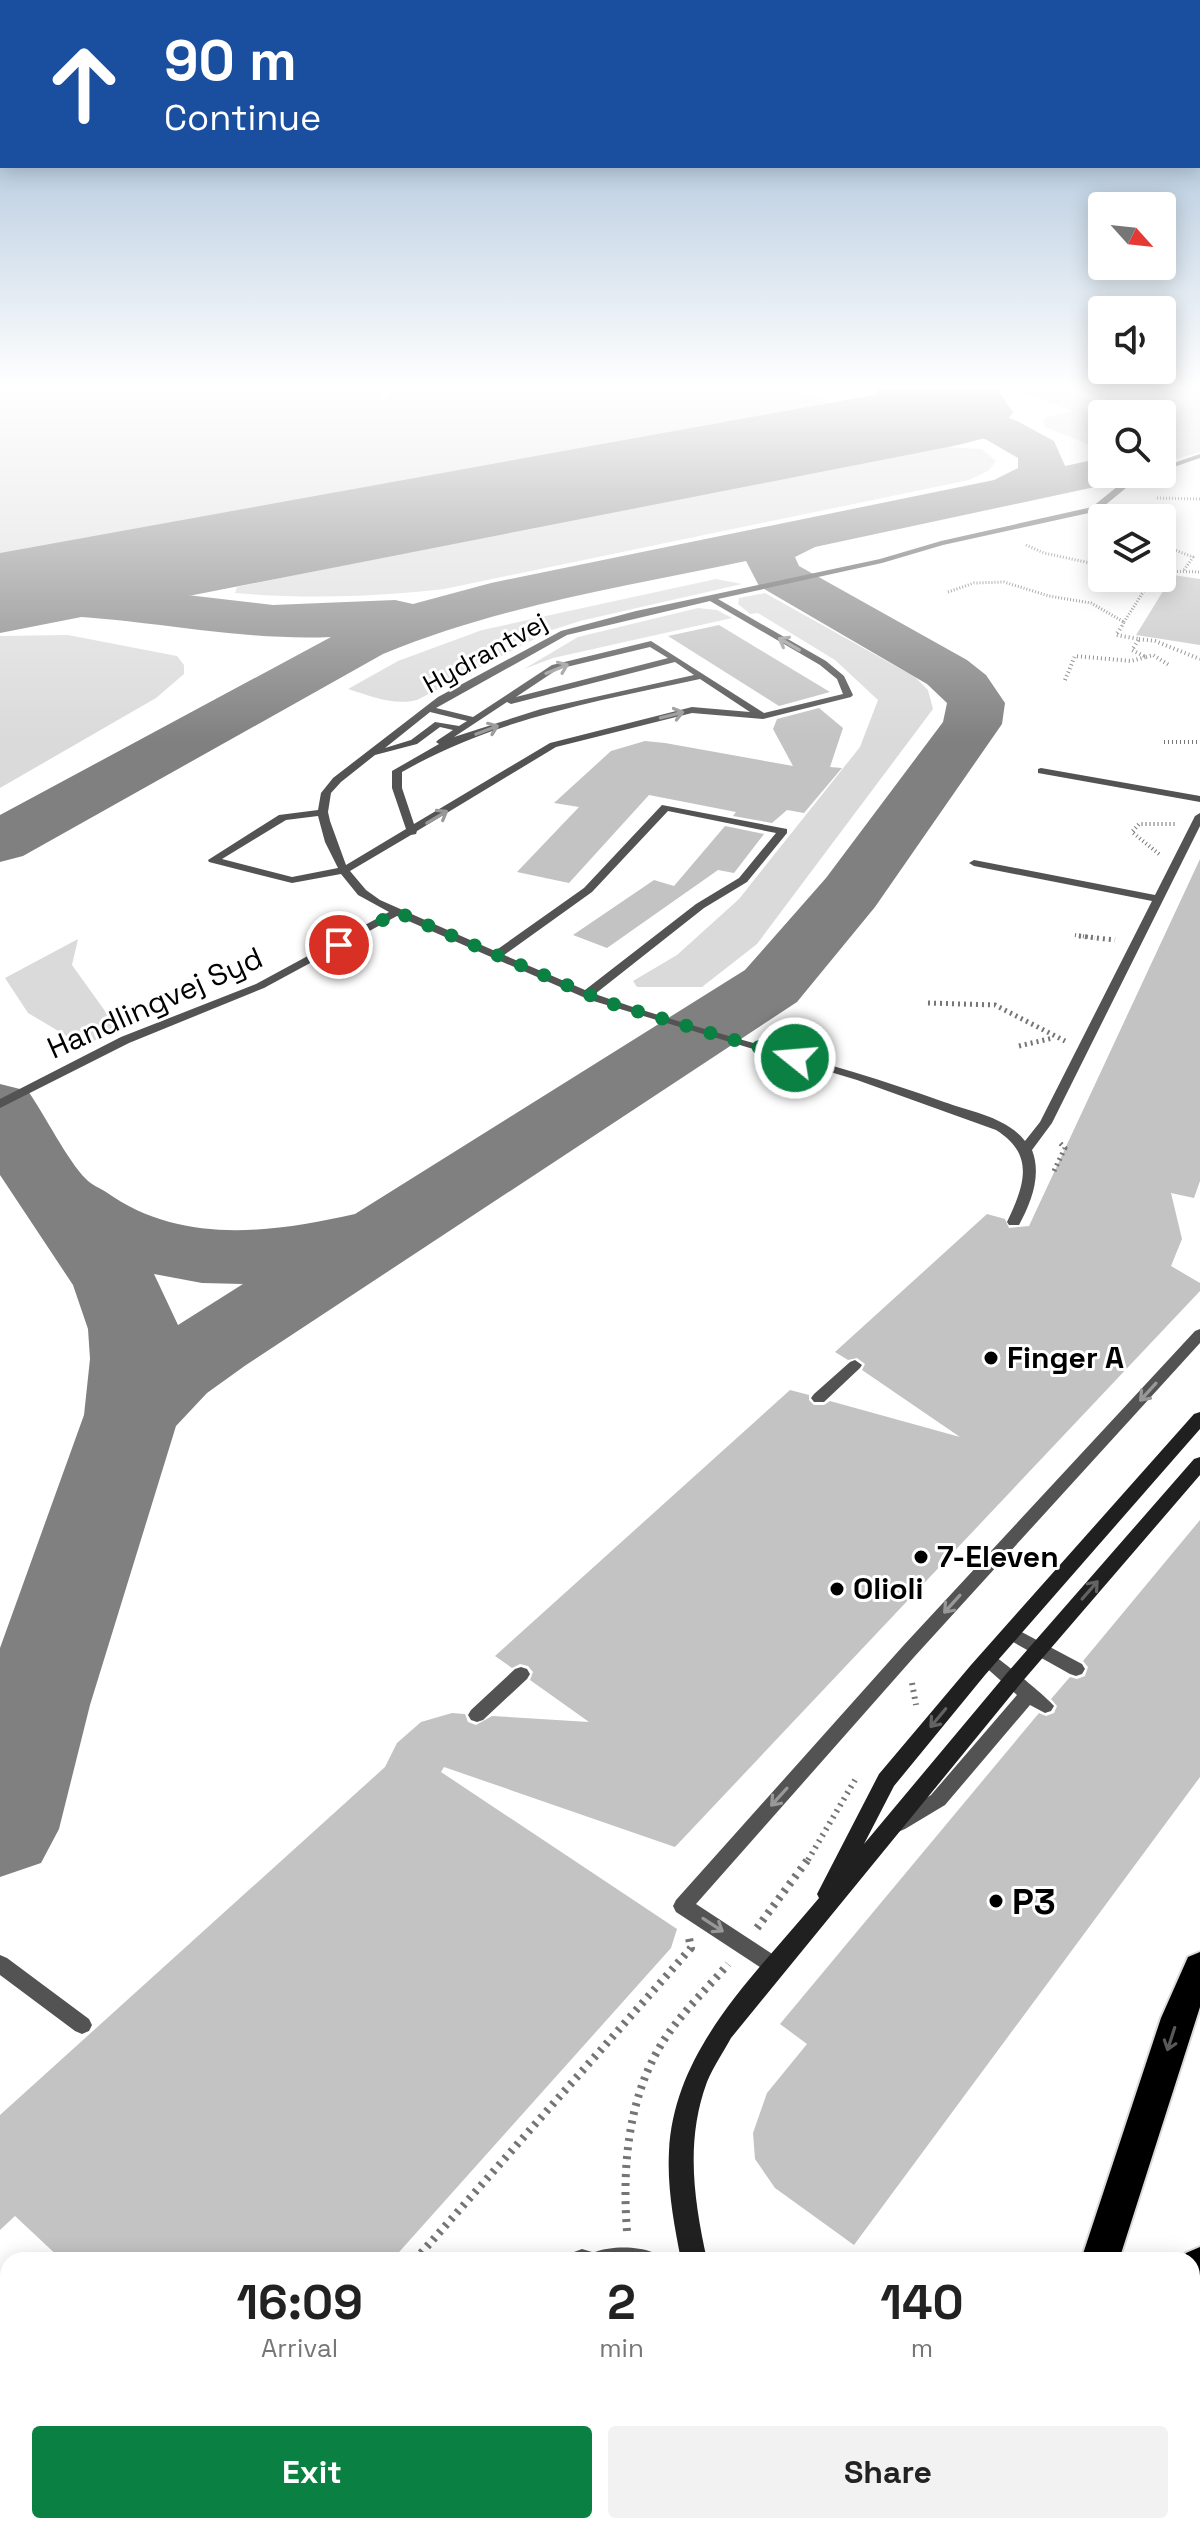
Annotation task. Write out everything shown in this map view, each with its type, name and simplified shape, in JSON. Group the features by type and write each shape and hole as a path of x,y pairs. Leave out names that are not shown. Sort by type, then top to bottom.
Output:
{"highway":[{"path":"1103,2252 1178,2018 1200,1967"}],"street":[{"path":"815,1921 886,1780 1200,1418"},
{"path":"692,2252 680,2200 681,2138 696,2081 723,2031 891,1828 1020,1687 1040,1649 1200,1463"}],"lane":[{"name":"Hydrantvej","path":"323,812 326,793 337,780 429,709 454,692 564,633 625,616 882,561 941,543 1101,506"},
{"path":"711,598 823,663 841,678 848,695 763,716 692,710 553,745 345,870 292,880 213,860 283,817 323,812 324,822 345,870 359,891 397,912 587,994 916,1095 987,1122 1015,1137 1025,1150 1031,1168 1028,1190 1017,1215"},
{"path":"412,832 397,788 397,771 555,667 651,644 763,716"},
{"path":"495,706 555,687 676,659"},
{"path":"421,755 523,717 702,676"},
{"path":"429,709 475,720"},
{"path":"369,756 414,742 438,724 460,729"},
{"path":"1041,771 1200,799"},
{"path":"496,956 588,890 666,807 783,831 743,880 700,906 587,994"},
{"path":"1025,1150 1046,1123 1198,820"},
{"path":"974,863 1158,899"},
{"name":"Handlingvej Syd","path":"0,1104 125,1040 272,981 397,912"},
{"path":"776,1967 683,1906 909,1651 1200,1334"},
{"path":"819,1398 855,1365"},
{"path":"1012,1633 1076,1669"},
{"path":"988,1659 1045,1706"},
{"path":"477,1715 521,1674"},
{"path":"0,1964 82,2025"}],"path":[{"path":"1024,543 1044,553 1088,563"},
{"path":"1176,550 1193,557 1181,573 1176,572"},
{"path":"1184,570 1200,572"},
{"path":"948,592 974,583 1004,582 1049,596 1091,603 1124,622"},
{"path":"1143,592 1116,635 1155,641 1200,659"},
{"path":"1139,639 1132,650 1146,657"},
{"path":"1065,680 1075,656 1131,661 1153,655 1169,665"},
{"path":"1164,742 1200,742"},
{"path":"1132,832 1139,824 1198,820"},
{"path":"928,1003 995,1005 1054,1038 1085,1045"},
{"path":"1019,1046 1054,1038"},
{"path":"911,1681 917,1709"},
{"path":"630,2252 623,2194 627,2145 642,2087 663,2041 805,1864 860,1774"},
{"path":"422,2252 691,1948 683,1906"}],"shaded area":[{"path":"0,506 279,506 0,557"},
{"path":"590,506 843,506 444,589 340,596 235,593 237,587 427,548 417,539"},
{"path":"716,579 742,584 552,630 417,700 391,701 348,689 398,661 482,630"},
{"path":"765,593 915,677 928,690 933,709 757,944 702,987 637,987 633,981 677,955 739,899 860,747 878,700 835,660 758,613 750,614 738,604 739,598"},
{"path":"698,608 717,610 732,618 553,658 524,669 578,637"},
{"path":"68,635 177,656 184,665 184,674 156,698 0,788 0,636"},
{"path":"78,939 72,965 105,1011 115,1031 79,1048 65,1035 28,1013 5,978"}],"building":[{"path":"1176,575 1200,579 1200,645 1136,635 1163,592 1176,592"},
{"path":"719,625 830,692 779,706 668,636"},
{"path":"819,708 843,728 830,767 842,768 804,813 787,810 772,823 733,816 736,812 649,795 569,883 517,872 579,807 554,803 611,751 645,741 793,766 773,729 777,719"},
{"path":"725,826 764,834 734,873 718,870 607,948 573,935 654,880 674,886"},
{"path":"1200,859 1200,1181 1194,1198 1171,1193 1182,1239 1171,1266 1200,1283 1200,1291 675,1847 444,1767 441,1772 677,1929 671,1948 399,2252 53,2252 15,2216 0,2230 0,2115 385,1767 397,1743 421,1722 452,1713 465,1714 468,1722 476,1725 492,1716 589,1722 530,1680 533,1672 528,1666 520,1664 512,1668 495,1656 790,1390 809,1395 814,1405 824,1405 830,1401 960,1437 862,1370 865,1364 857,1358 848,1360 835,1352 987,1214 1005,1219 1009,1228 1029,1226"},
{"name":"P3","path":"1200,1520 1200,1777 854,2245 775,2188 755,2159 753,2133 767,2093 807,2044 780,2024 1039,1713 1046,1716 1054,1713 1057,1706 1051,1699 1070,1677 1077,1679 1085,1676 1088,1667 1083,1661"}],"taxiway":[{"path":"803,534 937,506"},
{"path":"803,534 808,532"},
{"path":"0,842 363,642 423,618 491,599 803,534"},
{"path":"132,1415 174,1371 213,1344 771,986 851,892 972,724 976,703 966,687 947,672 777,575 769,556 781,544 803,534"},
{"path":"0,600 52,598 101,601 273,621 395,616"},
{"path":"0,1108 54,1195 117,1285 134,1329 136,1359 132,1415"},
{"path":"61,1200 93,1223 127,1239 164,1250 202,1256 281,1255 356,1240"},
{"path":"0,1829 35,1705 132,1415"}],"runway":[{"path":"0,593 459,506"}],"place":[{"name":"Finger A","path":"991,1358"},
{"name":"7-Eleven","path":"921,1557"},
{"name":"Olioli","path":"837,1589"},
{"name":"P3","path":"996,1901"}],"route":[{"path":"339,945 397,912 606,1002 795,1058"}]}
